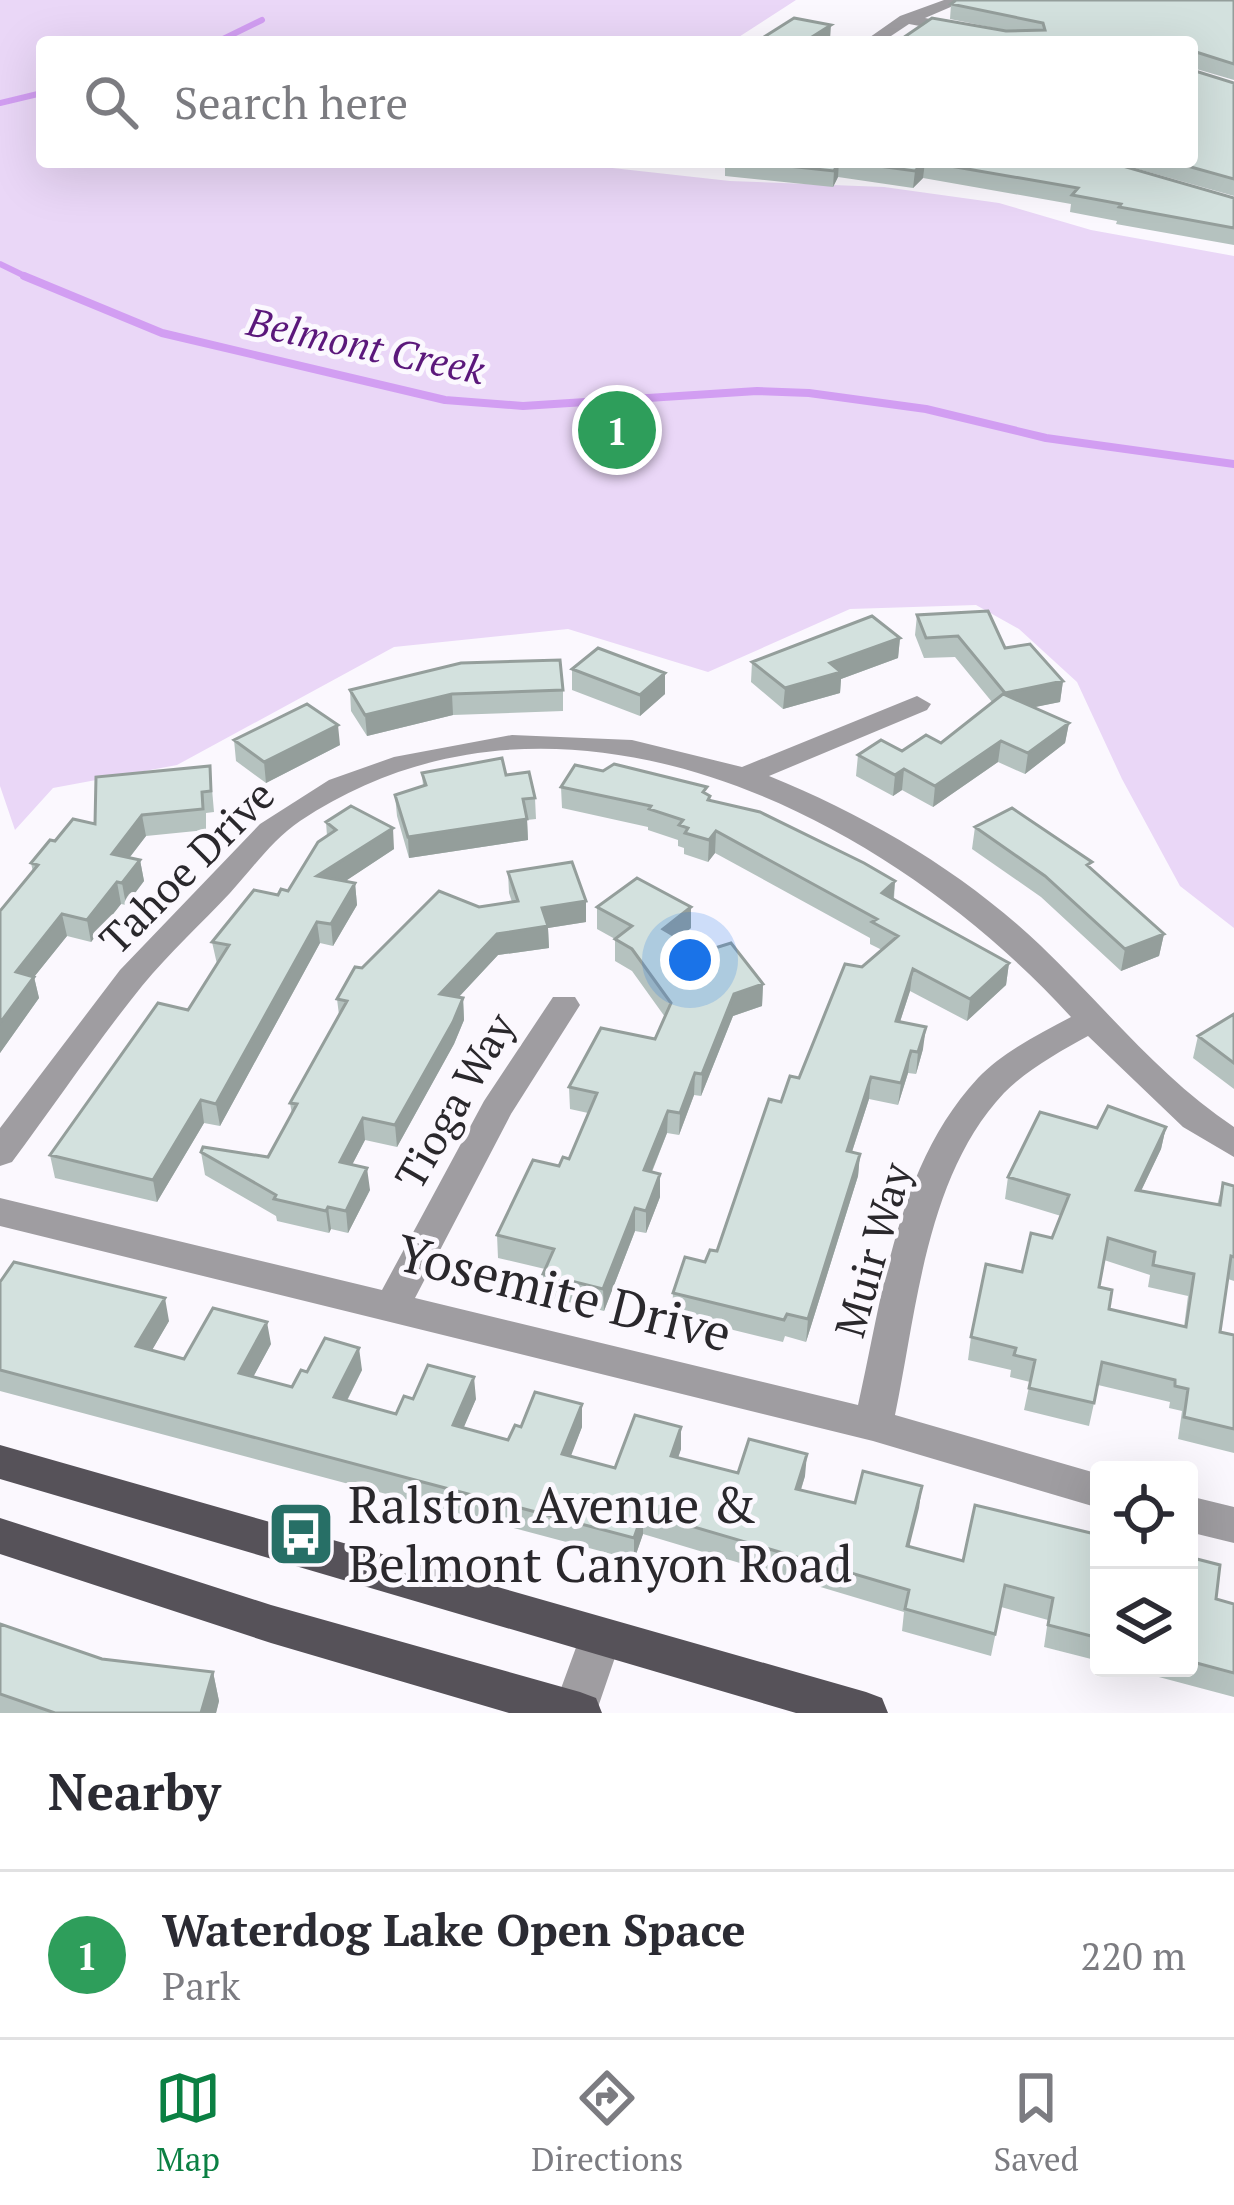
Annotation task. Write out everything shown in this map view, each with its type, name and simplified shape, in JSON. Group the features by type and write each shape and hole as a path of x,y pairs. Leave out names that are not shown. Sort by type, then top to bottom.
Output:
{"main road":[{"path":"0,1462 866,1713"},
{"path":"0,1536 271,1624 576,1712"}],"street":[{"path":"880,36 906,19 959,0"},
{"path":"906,19 999,36"},
{"path":"743,777 917,704"},
{"name":"Tahoe Drive","path":"0,1153 133,976 287,817 346,785 410,761 478,747 564,742 676,759 743,777 850,824 962,896 1042,962 1090,1021 1161,1090 1234,1144"},
{"name":"Tioga Way","path":"392,1306 496,1110 563,1004"},
{"name":"Muir Way","path":"873,1425 925,1204 958,1130 988,1088 1029,1055 1090,1021"},
{"name":"Yosemite Drive","path":"0,1212 873,1425 1090,1488"},
{"path":"1198,1516 1234,1525"},
{"path":"576,1712 600,1637"}],"shaded area":[{"path":"0,0 796,0 740,36 36,36 36,168 612,168 730,181 884,187 999,203 1091,230 1234,256 1234,928 1180,886 1077,682 1019,629 976,605 850,609 708,672 568,629 394,647 177,765 53,788 15,830 0,786"}],"building":[{"path":"956,0 1234,0 1234,64 1198,53 1198,36 906,36 932,18 1006,31 1045,30 1043,23 951,4"},
{"path":"794,18 831,25 814,36 766,36"},
{"path":"1198,72 1234,83 1234,179 1195,168"},
{"path":"962,168 1130,168 1234,198 1234,228 1072,195 1078,188"},
{"path":"988,611 1005,648 1030,644 1063,681 1005,693 958,636 926,638 917,615"},
{"path":"872,616 900,638 830,663 841,672 785,688 752,662"},
{"path":"598,648 665,673 640,695 572,669"},
{"path":"560,660 563,690 452,694 365,715 350,690 461,663"},
{"path":"1003,694 1069,723 1028,753 1001,741 935,786 904,769 895,775 858,755 881,740 902,751 926,735 941,743"},
{"path":"307,704 338,725 264,762 234,740"},
{"path":"502,758 506,775 529,772 535,798 523,799 527,819 408,837 395,795 426,785 422,773"},
{"path":"614,764 707,787 703,792 710,796 708,800 760,812 864,863 895,881 882,893 1009,963 970,999 913,969 896,1021 926,1027 918,1052 911,1051 901,1083 871,1077 847,1151 860,1154 808,1319 787,1314 784,1320 673,1293 685,1257 705,1262 710,1250 717,1251 769,1099 781,1102 790,1076 799,1078 845,964 862,967 898,936 872,922 877,919 716,831 709,840 685,833 688,828 679,825 683,820 649,809 651,806 561,787 575,765 603,771"},
{"path":"210,766 211,791 202,792 203,809 142,815 112,854 140,860 87,920 62,914 16,972 34,977 0,1023 0,911 38,865 31,863 50,840 55,841 73,819 95,824 96,777"},
{"path":"351,806 393,828 317,876 355,883 331,924 317,922 216,1104 201,1100 153,1180 50,1155 158,1003 188,1010 229,945 212,942 254,890 278,895 281,889 288,891 318,842 336,830 326,822"},
{"path":"1012,808 1092,862 1087,865 1164,934 1125,949 1045,876 975,827"},
{"path":"572,862 586,901 542,908 548,926 497,934 440,994 463,998 395,1125 363,1118 340,1162 367,1168 346,1211 274,1199 276,1195 201,1152 203,1147 268,1157 297,1104 290,1103 347,1001 337,999 355,967 362,968 439,891 479,907 518,901 508,872"},
{"path":"637,878 691,907 663,929 702,952 731,943 763,984 734,994 702,1074 695,1073 680,1113 668,1111 644,1170 660,1174 646,1211 635,1208 603,1289 543,1274 554,1249 497,1235 533,1160 559,1166 563,1157 569,1159 597,1093 569,1087 601,1028 655,1039 671,1003 632,949 615,939 632,926 597,907"},
{"path":"1234,1014 1234,1063 1198,1036"},
{"path":"1108,1106 1166,1127 1136,1190 1220,1205 1223,1183 1234,1186 1234,1257 1220,1332 1234,1335 1234,1429 1184,1417 1188,1389 1175,1386 1175,1380 1102,1362 1094,1403 1029,1388 1035,1360 1014,1355 1016,1348 971,1337 986,1264 1022,1272 1031,1233 1052,1238 1069,1195 1008,1177 1040,1112 1097,1128","holes":["1108,1238 1155,1252 1153,1265 1194,1274 1186,1327 1109,1309 1112,1290 1099,1287"]},
{"path":"14,1262 165,1298 136,1346 184,1359 213,1308 267,1322 239,1373 292,1387 301,1370 307,1372 325,1338 359,1348 334,1397 396,1414 404,1396 413,1399 428,1365 474,1377 453,1425 508,1440 515,1425 521,1427 535,1392 582,1404 562,1454 615,1468 635,1415 681,1427 671,1456 738,1473 749,1439 807,1454 796,1489 855,1503 863,1471 922,1486 907,1546 963,1561 975,1505 1090,1533 1090,1636 1048,1625 1053,1598 1005,1585 995,1634 905,1609 909,1590 643,1512 634,1538 0,1370 0,1282"},
{"path":"1198,1559 1220,1565 1216,1599 1234,1604 1234,1673 1198,1663"},
{"path":"0,1624 102,1659 213,1672 201,1713 55,1713 0,1694"}],"waterway":[{"path":"229,36 262,20"},
{"path":"0,103 36,94"},
{"name":"Belmont Creek","path":"0,264 29,278"},
{"name":"Belmont Creek","path":"24,276 29,278"},
{"name":"Belmont Creek","path":"29,278 162,333 445,400 523,406 757,391 809,393 926,409 1046,438 1234,464"}],"place":[{"name":"Waterdog Lake Open Space","path":"617,430"},
{"name":"Ralston Avenue & Belmont Canyon Road","path":"301,1534"}]}
